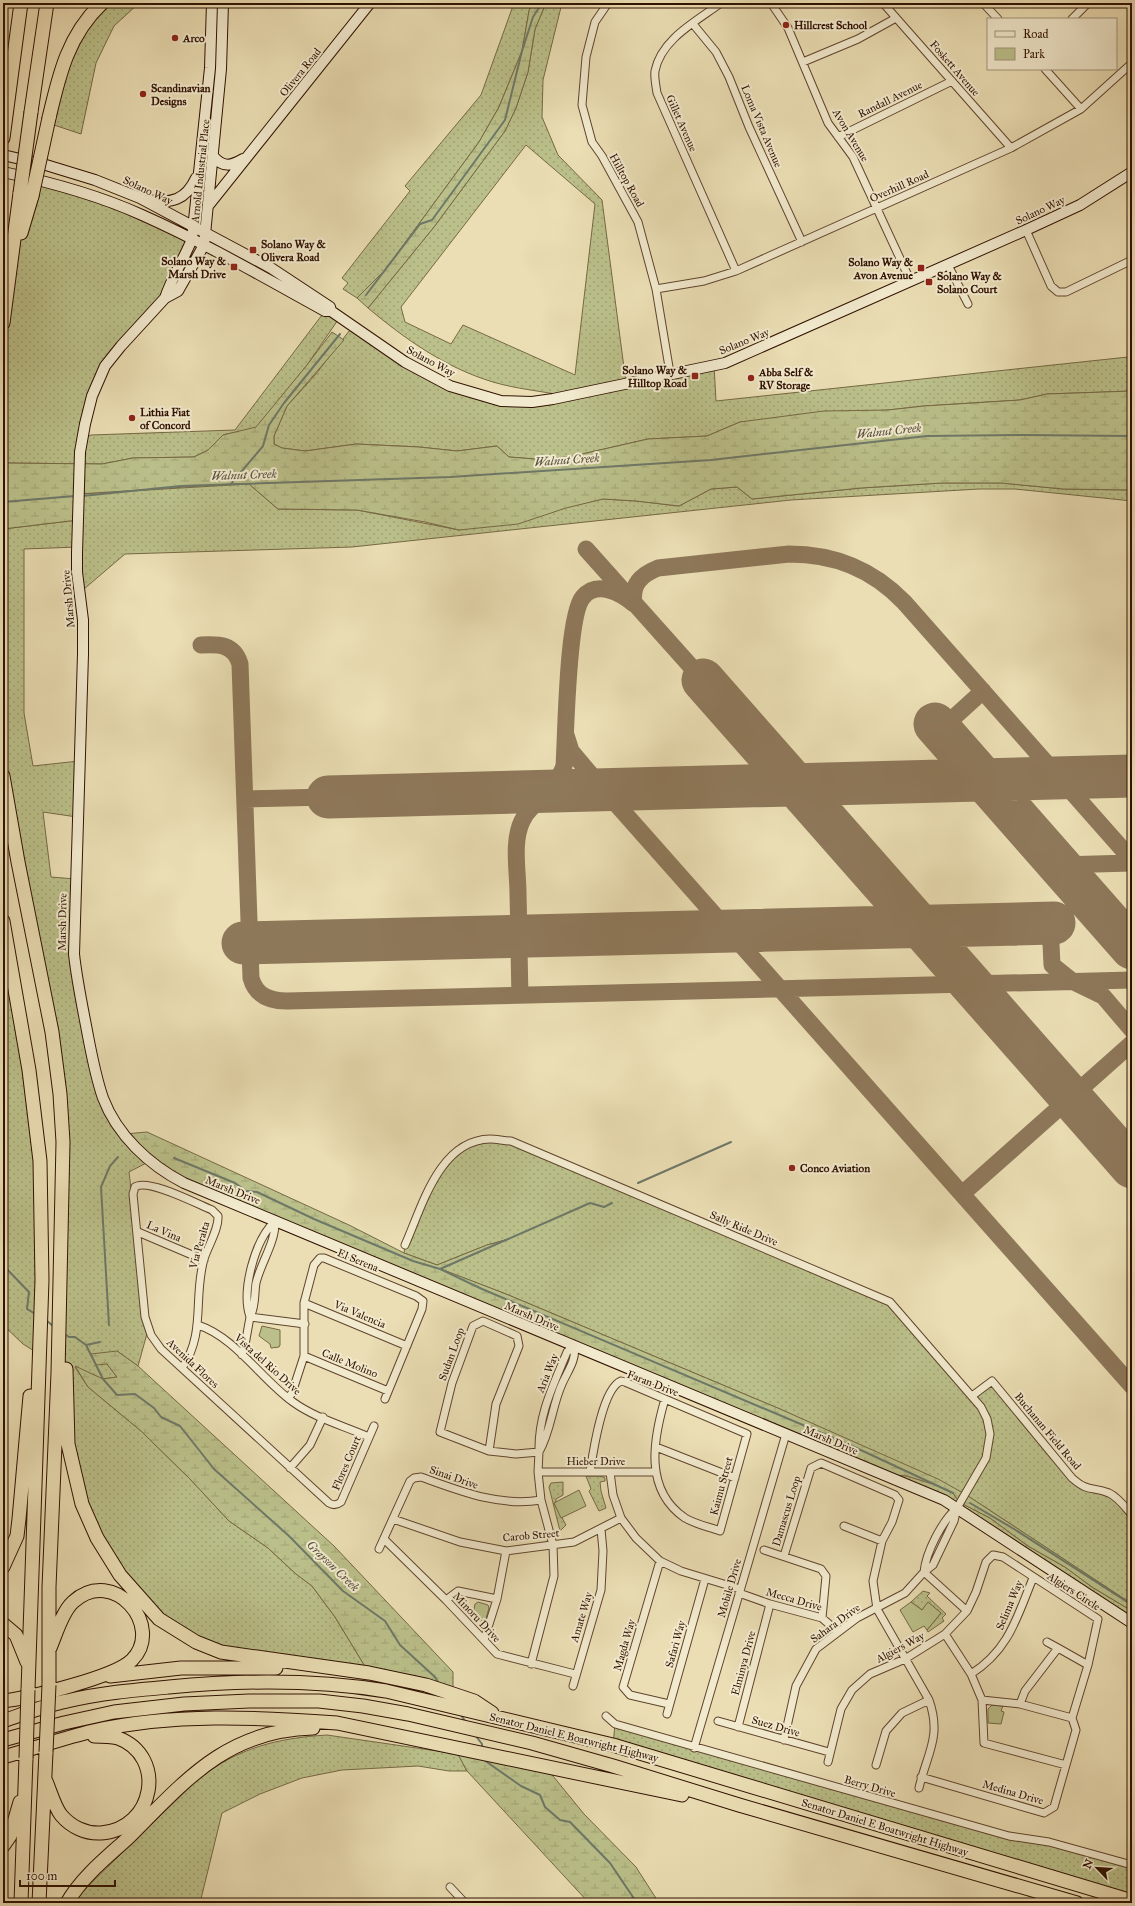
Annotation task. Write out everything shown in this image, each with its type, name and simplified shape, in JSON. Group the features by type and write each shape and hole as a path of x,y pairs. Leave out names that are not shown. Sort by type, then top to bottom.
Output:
{"highway":[{"path":"3,138 21,3"},
{"path":"3,323 13,255 26,217 31,112 47,3"},
{"path":"26,194 49,118 59,74 66,55 78,32 102,3"},
{"path":"3,776 18,862 52,1032 62,1117 62,1193 69,1212 63,1299 62,1377 48,1651 46,1752 39,1903"},
{"path":"3,921 29,1070 40,1161 42,1280 40,1340 32,1375 17,1536 3,1567"},
{"path":"21,1903 37,1355"},
{"path":"62,1377 68,1444 82,1504 97,1538 116,1569 159,1618 196,1642 221,1652 369,1673 426,1685 474,1701 498,1717"},
{"path":"6,1702 95,1678 121,1668 133,1659 139,1649 142,1635 141,1621 130,1602 109,1592 96,1591 82,1596 72,1602 48,1651"},
{"path":"3,1624 16,1635 29,1667"},
{"path":"95,1678 181,1668 263,1668 369,1673"},
{"name":"Senator Daniel E Boatwright Highway","path":"3,1720 66,1701 138,1690 219,1682 283,1680 350,1685 386,1691 613,1745 1132,1901"},
{"name":"Senator Daniel E Boatwright Highway","path":"3,1740 64,1722 114,1712 184,1704 248,1701 319,1701 408,1714 532,1743 613,1766 739,1806 1077,1903"},
{"path":"3,1757 74,1737 113,1728 179,1718 288,1719 337,1723 544,1765 659,1791 739,1806"},
{"path":"67,1903 86,1879 191,1776 203,1766 230,1749 260,1736 301,1728 376,1731"},
{"path":"45,1779 60,1814 69,1823 80,1830 94,1833 108,1832 123,1828 136,1818 142,1809 149,1791 148,1770 140,1756 131,1746 119,1739 108,1736 74,1737"},
{"path":"3,1846 10,1836 25,1789"}],"street":[{"name":"Arnold Industrial Place","path":"192,239 210,68 212,3"},
{"name":"Arnold Industrial Place","path":"204,245 221,69 223,3"},
{"name":"Olivera Road","path":"208,206 370,3"},
{"name":"Hilltop Road","path":"608,3 595,22 586,57 582,105 592,142 602,156 638,222 656,289 670,373"},
{"name":"Gillet Avenue","path":"721,3 670,42 660,55 654,72 657,92 736,271"},
{"name":"Avon Avenue","path":"771,3 788,28 828,123 853,158 878,208 910,280"},
{"name":"Foskett Avenue","path":"883,3 1011,148"},
{"path":"983,3 997,18"},
{"path":"1073,18 1083,4"},
{"path":"803,62 858,39 896,18"},
{"name":"Loma Vista Avenue","path":"693,24 716,52 729,77 749,127 802,242"},
{"name":"Overhill Road","path":"656,289 704,281 736,271 1011,148 1081,109 1132,63"},
{"path":"1046,70 1081,109"},
{"name":"Randall Avenue","path":"838,137 952,82"},
{"name":"Solano Way","path":"3,155 46,165 95,180 140,198 291,280 330,307 331,311 405,362 427,375 450,386 501,401 518,403 546,400 670,373 725,363 1080,205 1132,172"},
{"path":"213,156 221,164 229,166 248,156"},
{"path":"140,198 157,201 177,199 191,189 200,171"},
{"name":"Solano Way","path":"3,172 57,185 141,214 204,245 326,311 331,311"},
{"path":"1026,230 1051,286 1058,292 1066,292 1132,260"},
{"name":"Marsh Drive","path":"165,298 169,285 185,258 192,239"},
{"name":"Marsh Drive","path":"204,245 178,291 165,298 121,346 105,366 92,396 80,452 77,572 83,620 83,654 74,954 78,984 97,1078 104,1099 113,1118 129,1139 150,1161 169,1175 184,1183 944,1500 1132,1623"},
{"path":"948,265 968,304"},
{"name":"Sally Ride Drive","path":"405,1245 438,1170 451,1156 468,1144 489,1139 511,1142 890,1302 981,1406 987,1419 990,1434 989,1448 982,1467 956,1508"},
{"name":"Via Peralta","path":"135,1187 142,1184 158,1188 216,1212 218,1216 204,1260 198,1299 198,1325 192,1351 182,1368"},
{"name":"Avenida Flores","path":"135,1187 133,1194 146,1324 155,1342 290,1468 329,1503 335,1505"},
{"path":"242,1355 250,1317 246,1306 249,1277 256,1253 267,1228 275,1221"},
{"name":"La Vina","path":"138,1232 204,1260"},
{"name":"El Serena","path":"288,1398 292,1394 304,1356 304,1303 314,1265 320,1258 324,1258 416,1296 423,1301 424,1304 385,1399"},
{"name":"Via Valencia","path":"304,1303 407,1346"},
{"path":"250,1317 305,1324"},
{"name":"Sudan Loop","path":"489,1451 496,1404 519,1346 517,1336 483,1321 473,1326 452,1383 440,1432 489,1451 516,1454 539,1452"},
{"name":"Vista del Rio Drive","path":"198,1325 212,1331 242,1355 288,1398 300,1406 369,1437"},
{"name":"Aria Way","path":"531,1664 554,1576 553,1545 541,1500 538,1472 538,1434 544,1409 567,1352 574,1346"},
{"name":"Calle Molino","path":"304,1356 388,1391"},
{"name":"Buchanan Field Road","path":"972,1396 992,1381 1072,1478 1088,1489 1109,1493 1114,1496 1132,1515"},
{"name":"Faran Drive","path":"590,1472 596,1431 617,1383 625,1382 747,1434"},
{"path":"654,1472 658,1421 665,1399"},
{"path":"290,1468 310,1444 323,1417"},
{"name":"Flores Court","path":"335,1505 341,1502 374,1426"},
{"name":"Kaimu Street","path":"654,1472 664,1496 686,1518 720,1531 747,1434"},
{"name":"Mobile Drive","path":"694,1748 786,1434"},
{"path":"656,1447 734,1478"},
{"name":"Damascus Loop","path":"784,1556 811,1468 821,1463 895,1495 899,1500 892,1522 882,1541 873,1581 877,1609"},
{"name":"Hieber Drive","path":"538,1472 654,1472"},
{"name":"Mecca Drive","path":"610,1472 613,1495 621,1518 636,1538 660,1561 681,1571 740,1591 770,1604 822,1618 838,1632"},
{"name":"Sinai Drive","path":"379,1548 410,1481 417,1477 484,1498 511,1501 541,1500"},
{"name":"Sahara Drive","path":"784,1740 796,1686 816,1649 858,1618 905,1593 924,1572 926,1560 947,1516 956,1508"},
{"name":"Carob Street","path":"393,1518 460,1542 506,1551 574,1542 621,1518"},
{"path":"844,1526 882,1541"},
{"name":"Amate Way","path":"573,1686 575,1674 601,1590 603,1551 601,1529"},
{"name":"Minoru Drive","path":"384,1539 446,1600 497,1654 531,1664 575,1674"},
{"path":"764,1550 821,1568 826,1576 822,1618"},
{"path":"484,1640 497,1599 506,1551"},
{"name":"Algiers Circle","path":"993,1555 1002,1557 1098,1618 1088,1665 1072,1718"},
{"name":"Algiers Way","path":"828,1762 829,1752 841,1708 852,1690 870,1674 905,1659 946,1634 967,1610 976,1592 986,1562 993,1555"},
{"name":"Magda Way","path":"660,1561 623,1686 630,1695 669,1704"},
{"path":"924,1572 967,1610"},
{"name":"Selima Way","path":"971,1674 986,1665 1010,1635 1033,1578"},
{"name":"Safari Way","path":"667,1714 705,1579"},
{"path":"446,1600 458,1591 497,1599"},
{"name":"Elminya Drive","path":"738,1726 770,1604"},
{"path":"877,1609 929,1700 934,1716 935,1733 919,1788"},
{"path":"946,1634 971,1674 982,1700 984,1743 1066,1765"},
{"path":"1047,1642 1088,1665"},
{"path":"1020,1704 1025,1691 1058,1648"},
{"path":"876,1765 886,1731 902,1713 929,1700"},
{"path":"982,1700 1020,1704 1072,1718"},
{"name":"Berry Drive","path":"606,1716 615,1724 694,1748 1008,1836 1049,1842 1132,1865"},
{"name":"Medina Drive","path":"921,1777 1044,1813 1054,1807 1076,1730 1072,1718"},
{"name":"Suez Drive","path":"718,1721 829,1752"},
{"path":"450,1887 465,1903"}],"green space":[{"path":"102,3 139,3 114,26 96,63 81,134 48,123 59,74"},
{"path":"514,3 532,3 529,11 522,51 499,107 479,142 385,270 357,298 343,289 348,283 342,278 410,191 405,186 481,95"},
{"path":"532,3 546,3 535,29 528,72 516,108 505,131 434,227 368,308 357,298 385,270 479,142 499,107 522,51 529,11"},
{"path":"546,3 562,3 543,80 542,117 558,155 602,200 626,383 714,365 716,401 1128,357 1132,352 1132,391 1047,394 1020,400 924,406 740,422 707,436 648,439 569,457 535,459 509,457 497,446 457,451 419,447 356,444 305,451 282,448 274,444 274,436 287,406 316,374 353,326 427,375 501,401 565,396 493,382 459,369 411,341 368,308 434,227 505,131 516,108 528,72 535,29","holes":["526,145 595,204 575,375 463,325 451,344 405,322 401,307"]},
{"path":"36,178 192,239 169,285 105,366 82,439 91,435 235,430 325,311 340,317 307,365 256,428 223,435 208,450 194,457 133,458 102,464 3,463 3,323 13,255"},
{"path":"332,332 344,340 287,406 274,436 274,444 282,448 305,451 356,444 419,447 457,451 497,446 509,457 535,459 569,457 648,439 707,436 740,422 824,411 888,410 924,406 1020,400 1047,394 1132,391 1132,490 1063,489 1001,483 942,483 861,488 752,499 737,487 711,489 679,506 603,499 566,508 518,524 459,530 425,522 357,510 278,509 249,484 231,484 79,494 78,520 3,529 3,463 102,464 133,458 194,457 208,450 223,435 256,427"},
{"path":"942,483 1001,483 1063,489 1132,490 1132,501 1015,489 979,489 791,500 352,547 125,554 84,589 77,547 24,549 24,713 33,766 79,761 77,817 43,812 51,877 75,879 73,930 104,1099 150,1161 129,1172 148,1330 138,1366 117,1351 107,1364 117,1377 103,1379 75,1367 88,1387 141,1431 190,1479 229,1521 268,1548 296,1574 312,1586 335,1617 369,1673 243,1656 159,1619 97,1538 57,1402 58,1071 3,768 3,529 78,520 79,494 249,484 278,509 357,510 459,530 603,499 679,506 711,489 737,487 752,499 861,488"},
{"path":"3,921 40,1161 39,1354 23,1344 3,1325"},
{"path":"147,1132 349,1225 404,1253 437,1265 487,1245 509,1239 441,1269 506,1294 780,1409 938,1479 965,1494 1132,1604 1132,1611 1092,1587 1065,1567 1028,1546 990,1518 959,1502 953,1493 936,1485 907,1476 880,1474 184,1183 125,1134"},
{"path":"489,1139 511,1141 890,1302 972,1396 992,1381 1082,1486 1109,1493 1132,1515 1132,1604 965,1494 780,1409 506,1294 440,1269 505,1240 487,1245 437,1265 404,1253 405,1245 438,1170 468,1144"},
{"path":"262,1326 280,1330 279,1347 271,1348 270,1344 259,1336"},
{"path":"117,1351 138,1366 334,1546 453,1672 453,1693 369,1673 335,1617 312,1586 296,1574 268,1548 229,1521 190,1479 141,1431 88,1387 75,1366 103,1379 117,1377 107,1364 96,1365 91,1354"},
{"path":"880,1474 907,1476 936,1485 953,1493 959,1502 990,1518 1028,1546 1065,1567 1092,1587 1132,1611 1132,1623 957,1508"},
{"path":"586,1476 600,1476 605,1478 605,1481 600,1482 606,1508 599,1511 589,1491 591,1489"},
{"path":"563,1482 563,1495 556,1499 554,1503 566,1525 560,1531 549,1487 551,1483"},
{"path":"579,1490 586,1506 561,1518 554,1503"},
{"path":"923,1591 930,1593 927,1596 946,1614 942,1618 944,1621 928,1632 927,1630 941,1613 928,1603 922,1610 911,1602"},
{"path":"478,1602 488,1605 489,1608 485,1622 475,1619 473,1614 475,1604"},
{"path":"911,1602 922,1610 928,1602 941,1613 927,1630 924,1626 913,1632 900,1610"},
{"path":"992,1705 1003,1706 1001,1711 1004,1712 1001,1724 988,1723 988,1709"},
{"path":"615,1724 914,1810 1049,1842 1132,1865 1132,1901 613,1745"},
{"path":"327,1735 458,1754 467,1771 449,1771 418,1766 342,1770 302,1778 260,1794 222,1813 200,1903 75,1903 83,1891 198,1779 213,1768 228,1759 259,1746 309,1736"},
{"path":"454,1747 544,1765 584,1814 636,1867 659,1903 589,1903 467,1771"}],"waterway":[{"path":"366,295 420,224 432,220 505,120 522,51 533,17 542,3"},
{"path":"231,484 263,446 269,425 284,403 340,334"},
{"name":"Walnut Creek","path":"82,496 181,486 450,477 711,460 927,436 1132,436"},
{"name":"Walnut Creek","path":"3,502 75,496"},
{"path":"638,1183 731,1142"},
{"path":"109,1325 101,1187 110,1166 118,1157"},
{"path":"174,1158 235,1183 246,1191 257,1192 314,1219 413,1261 440,1269 482,1289 850,1445 953,1493"},
{"path":"440,1269 590,1203 604,1207 612,1203"},
{"name":"Grayson Creek","path":"3,1265 29,1292 27,1309 37,1315"},
{"name":"Grayson Creek","path":"46,1320 53,1326"},
{"name":"Grayson Creek","path":"63,1333 69,1337 75,1337 86,1345 103,1379 117,1395 135,1394 154,1408 161,1417 180,1426 214,1469 289,1536 343,1591 385,1621 400,1645 435,1677 439,1684"},
{"path":"86,1345 100,1342"},
{"path":"970,1503 1014,1529 1132,1605"},
{"name":"Grayson Creek","path":"460,1714 466,1722"},
{"name":"Grayson Creek","path":"475,1735 482,1744 482,1749"},
{"name":"Grayson Creek","path":"484,1760 521,1786 540,1795 545,1807 560,1820 570,1822 610,1863 637,1903"}],"taxiway":[{"path":"586,549 703,680"},
{"path":"634,604 634,591 638,581 658,568 789,554 837,560 866,572 892,590 904,602 1132,860"},
{"path":"535,791 545,788 553,783 559,776 564,766 570,650 578,608 583,597 595,589 602,589 616,592 634,604"},
{"path":"201,645 220,645 230,649 234,652 240,664 251,978 256,989 264,996 269,998 287,1001 1132,980"},
{"path":"940,730 983,691"},
{"path":"566,735 571,751 603,789 1132,1386"},
{"path":"520,995 516,857 519,829 526,814 537,803 550,796 572,790"},
{"path":"245,799 328,797"},
{"path":"1059,865 1132,863"},
{"path":"1050,923 1052,965 1072,981 1103,996 1132,1030"},
{"path":"962,1194 1132,1043"}],"runway":[{"path":"703,680 1132,1167"},
{"path":"935,724 1132,948"},
{"path":"328,797 1132,776"},
{"path":"243,943 1054,923"}],"place":[{"name":"Hillcrest School","path":"786,25"},
{"name":"Arco","path":"175,38"},
{"name":"Scandinavian Designs","path":"143,94"},
{"name":"Solano Way & Olivera Road","path":"253,250"},
{"name":"Solano Way & Marsh Drive","path":"234,267"},
{"name":"Solano Way & Avon Avenue","path":"921,268"},
{"name":"Solano Way & Solano Court","path":"929,282"},
{"name":"Solano Way & Hilltop Road","path":"695,376"},
{"name":"Abba Self & RV Storage","path":"751,378"},
{"name":"Lithia Fiat of Concord","path":"132,418"},
{"name":"Conco Aviation","path":"792,1168"}]}
